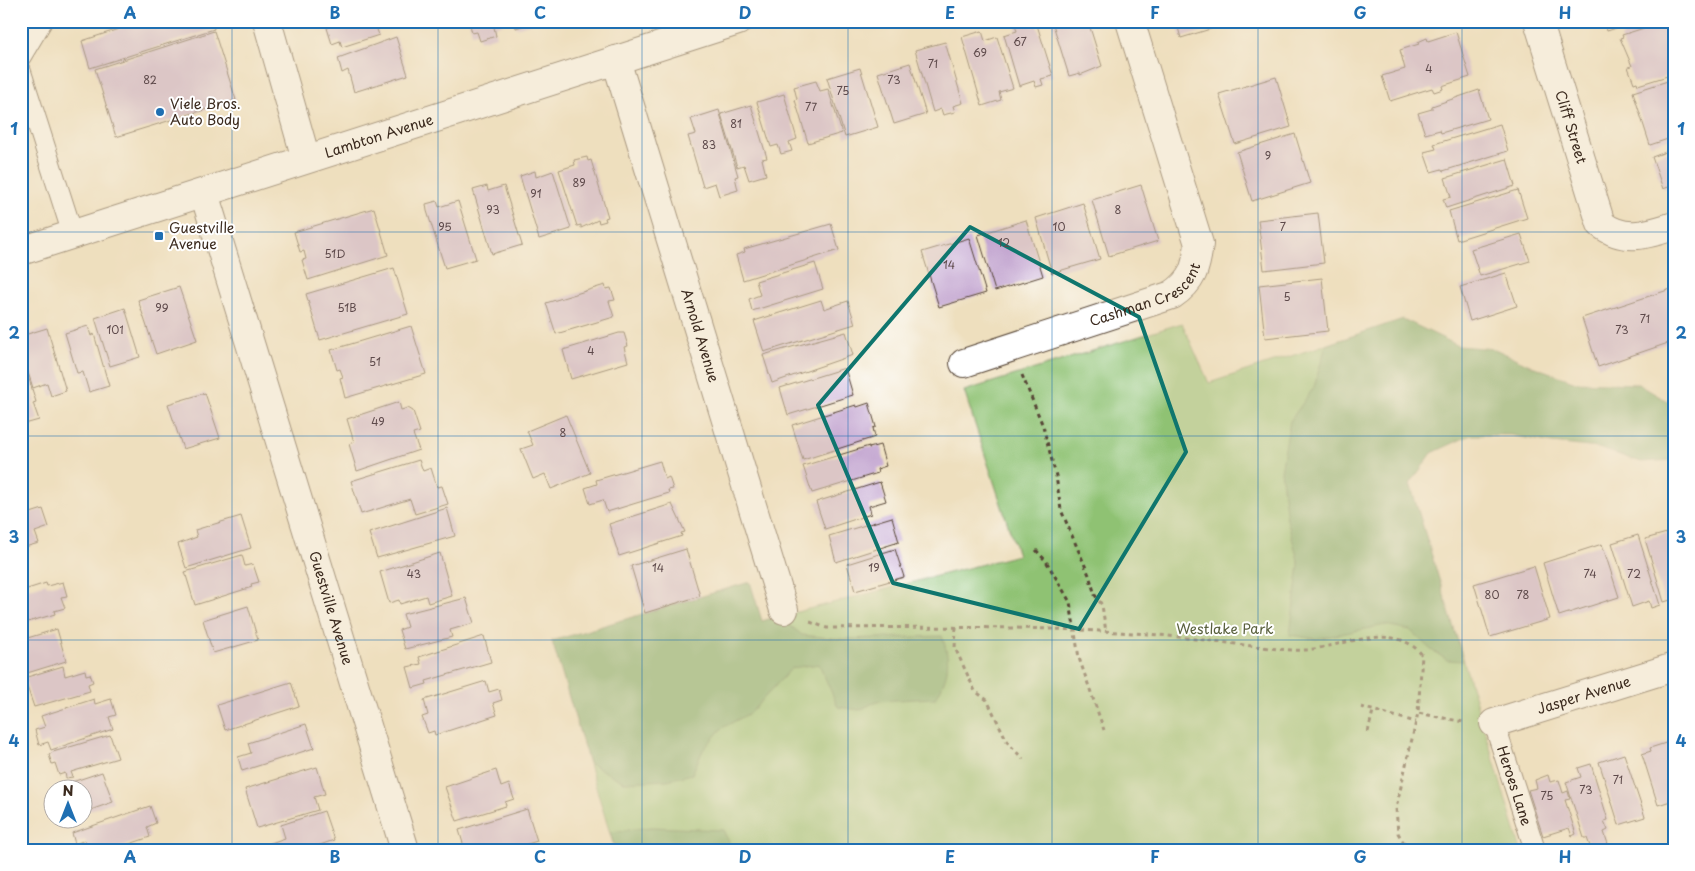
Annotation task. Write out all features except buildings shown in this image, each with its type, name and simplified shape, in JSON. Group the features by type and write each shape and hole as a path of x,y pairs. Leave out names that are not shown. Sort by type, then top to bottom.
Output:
{"street":[{"path":"266,21 306,159"},
{"name":"Lambton Avenue","path":"21,251 738,21"},
{"name":"Cashman Crescent","path":"964,363 1172,295 1183,288 1196,268 1199,244 1130,21"},
{"name":"Cliff Street","path":"1538,21 1601,224 1623,236 1639,236 1674,226"},
{"name":"Arnold Avenue","path":"616,60 784,610"},
{"name":"Guestville Avenue","path":"204,193 405,850"},
{"name":"Jasper Avenue","path":"1494,723 1674,667"}],"lane":[{"path":"21,56 42,21"},
{"path":"21,72 73,235"},
{"name":"Heroes Lane","path":"1494,723 1534,850"}],"path":[{"path":"1013,346 1043,426 1056,476 1061,510 1089,575 1095,595 1102,605 1106,632"},
{"path":"1036,550 1046,560 1070,602 1079,658 1104,730"},
{"path":"784,610 827,628 956,627 1073,630 1148,634 1294,650 1319,649 1382,637 1404,640 1416,647 1422,655 1418,713 1396,808 1398,833 1408,850"},
{"path":"956,627 955,648 975,691 987,700 1008,743 1023,759"},
{"path":"1361,707 1416,722"},
{"path":"1368,732 1373,711"},
{"path":"1418,713 1464,722"}],"highlighted area":[{"path":"970,227 1139,317 1186,452 1079,629 893,583 818,405"}],"green space":[{"path":"1403,319 1459,346 1495,349 1532,366 1576,382 1638,384 1674,405 1674,460 1641,462 1598,448 1552,443 1510,435 1471,435 1432,453 1410,484 1464,661 1447,660 1430,649 1410,630 1385,625 1316,639 1290,635 1299,564 1287,519 1281,471 1290,421 1314,387 1326,345"},
{"name":"Westlake Park","path":"1182,323 1209,383 1364,332 1521,850 615,850 552,641 750,582 762,621 1018,555 964,391"},
{"path":"750,582 762,621 778,616 802,635 843,639 942,636 947,653 947,668 944,682 936,698 877,701 860,710 838,707 819,664 792,668 750,713 722,728 703,750 692,774 667,780 624,782 589,763 552,641"},
{"path":"652,827 723,830 733,850 615,850 610,832"}],"place":[{"name":"Viele Bros. Auto Body","path":"160,112"},
{"name":"Guestville Avenue","path":"159,236"}]}
